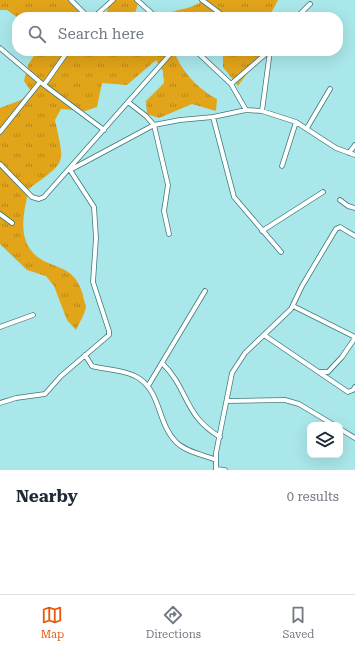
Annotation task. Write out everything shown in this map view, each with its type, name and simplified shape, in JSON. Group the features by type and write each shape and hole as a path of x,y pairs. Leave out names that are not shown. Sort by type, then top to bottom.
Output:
{"street":[{"path":"71,0 83,12"},
{"path":"100,12 113,0"},
{"path":"136,0 150,12"},
{"path":"202,0 218,12"},
{"path":"302,12 310,4"},
{"path":"0,48 42,83 104,130"},
{"path":"0,132 64,56"},
{"path":"0,164 32,197 39,199 50,193 169,56"},
{"path":"201,56 231,84 246,110"},
{"path":"231,84 264,56"},
{"path":"262,111 269,56"},
{"path":"307,128 330,89"},
{"path":"128,102 146,116 154,125 168,185 164,211 169,234"},
{"path":"70,170 154,125 246,110 262,111 296,122 336,148 355,155"},
{"path":"212,116 234,197 280,252"},
{"path":"282,166 296,122"},
{"path":"349,153 355,145"},
{"path":"0,403 16,398 45,394 61,376 108,337 109,331 93,282 96,238 94,207 70,170"},
{"path":"262,231 323,192"},
{"path":"340,200 348,206 355,208"},
{"path":"0,214 12,223"},
{"path":"225,470 216,469 216,460 230,379 236,365 245,353 292,306 302,286 336,229 340,227 355,236"},
{"path":"148,386 205,291"},
{"path":"292,306 355,337 342,357 328,372 318,372"},
{"path":"0,327 33,315"},
{"path":"264,335 348,392 353,390 355,387"},
{"path":"85,355 92,366 134,376 148,386 155,398 164,425 176,442 189,450 216,460"},
{"path":"162,363 174,376 188,406 197,420 208,430 220,436"},
{"path":"227,401 294,401 329,422"},
{"path":"343,430 355,438"}],"green space":[{"path":"0,0 68,0 86,12 12,12 12,14 7,10 0,10"},
{"path":"109,0 139,0 135,12 107,12 110,3"},
{"path":"203,0 278,0 272,12 172,12 194,6"},
{"path":"34,56 176,56 181,66 191,79 203,90 217,99 216,111 192,104 159,118 147,114 146,101 164,83 163,71 156,60 127,85 102,83 97,107 85,111 61,109 55,120 61,155 60,161 57,167 29,189 24,211 23,227 26,242 36,256 66,271 73,276 79,284 86,307 76,330 67,320 54,286 46,276 27,270 0,244 0,108 21,100 31,91 24,81 28,65"},
{"path":"223,56 259,56 238,86 223,67"}]}
